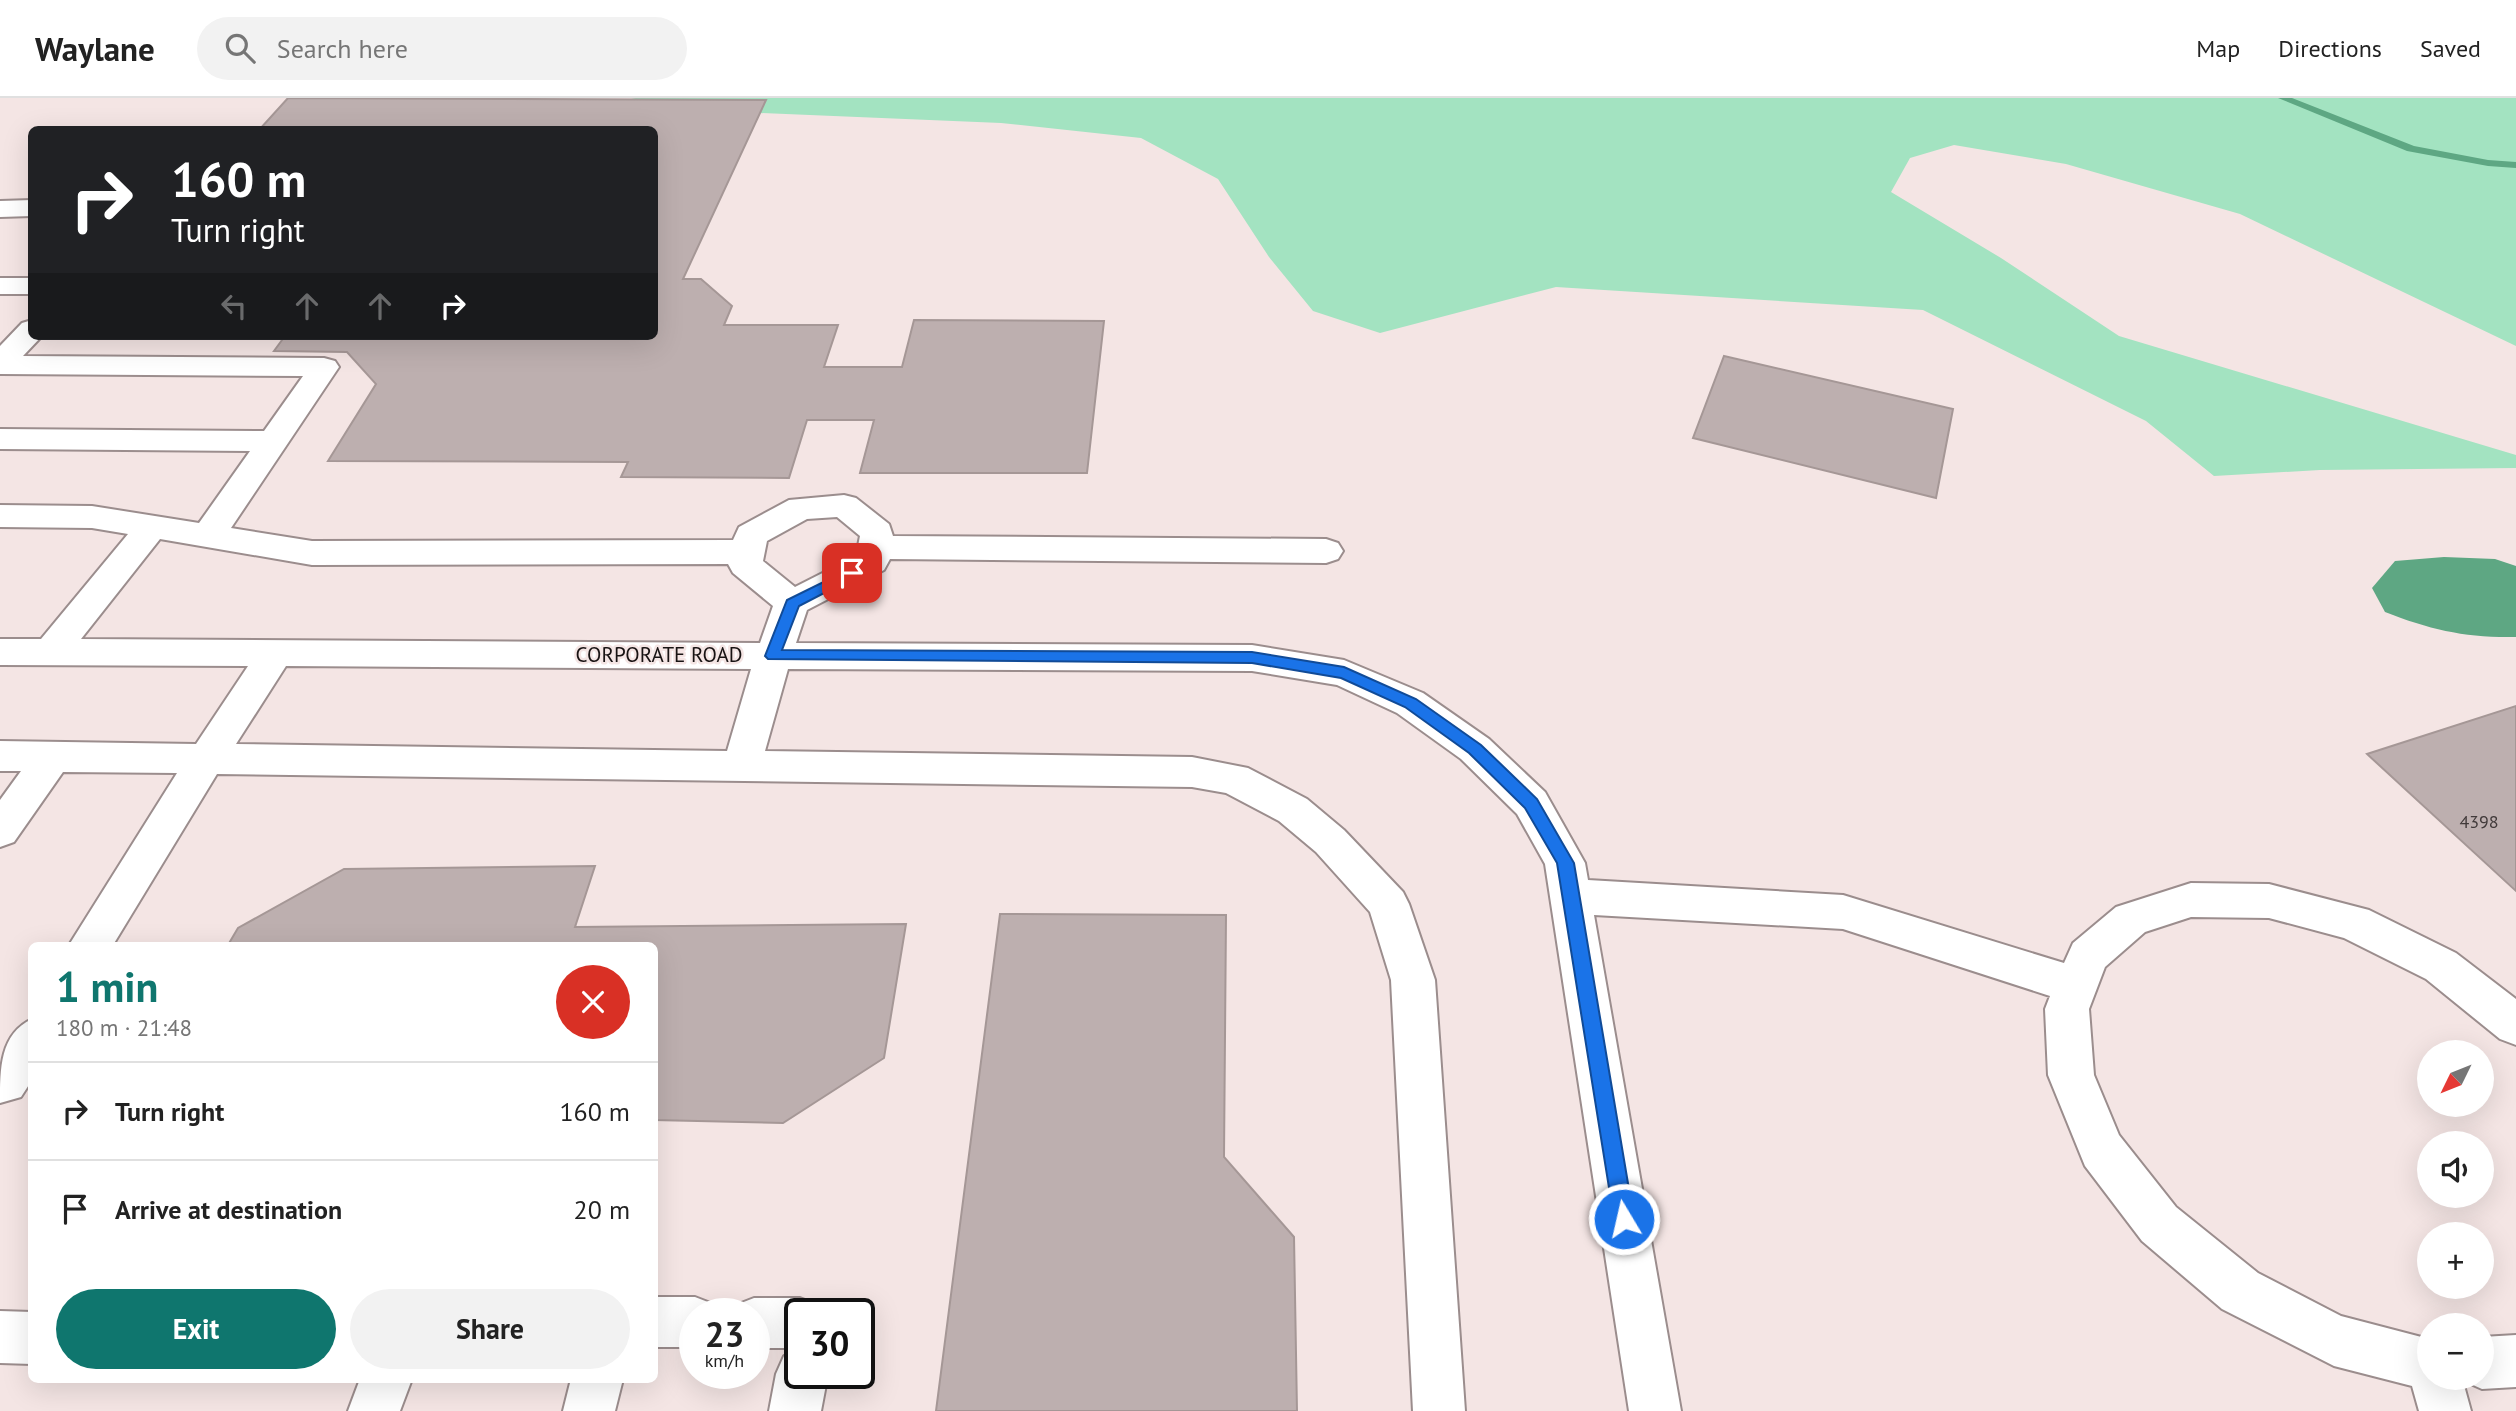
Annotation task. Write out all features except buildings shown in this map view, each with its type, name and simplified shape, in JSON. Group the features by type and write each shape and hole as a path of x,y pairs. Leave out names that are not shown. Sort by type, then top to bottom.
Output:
{"street":[{"path":"0,209 28,208"},
{"path":"0,286 28,286"},
{"path":"0,364 28,333"},
{"path":"0,364 324,367 208,536"},
{"path":"0,439 274,441"},
{"path":"741,766 773,656 793,603 872,562 877,532 844,506 801,509 751,535 745,565 793,603"},
{"path":"0,516 92,517 312,553 748,552"},
{"path":"51,652 153,526"},
{"path":"875,547 1326,551"},
{"name":"CORPORATE ROAD","path":"0,652 1252,658 1344,673 1410,703 1475,749 1531,803 1565,863 1655,1411"},
{"path":"92,942 276,653"},
{"path":"0,756 1192,772 1234,779 1293,810 1330,841 1388,904 1413,980 1439,1411"},
{"path":"0,831 52,757"},
{"path":"1571,896 1843,912 2076,986"},
{"path":"2417,1362 2334,1340 2240,1291 2159,1224 2102,1150 2071,1075 2067,1009 2088,956 2131,919 2192,900 2269,901 2354,923 2441,966 2516,1025"},
{"path":"0,1082 5,1082 28,1045"},
{"path":"658,1322 679,1322"},
{"path":"0,1337 28,1338"},
{"path":"2494,1362 2516,1361"},
{"path":"374,1411 384,1383"},
{"path":"589,1411 596,1383"},
{"path":"795,1411 799,1389"},
{"path":"2439,1390 2445,1411"}],"shaded area":[{"path":"631,98 2516,98 2516,346 2240,214 2066,164 1954,145 1910,158 1891,192 2001,258 2119,336 2516,455 2516,468 2320,470 2214,476 2146,421 1923,310 1556,287 1380,333 1313,311 1269,257 1218,179 1141,138 1001,123 687,110"},
{"path":"2444,557 2495,559 2516,566 2516,637 2449,632 2385,612 2372,588 2395,561"}],"waterway":[{"path":"2283,98 2411,149 2488,163 2516,165"}],"route":[{"path":"852,573 793,603 773,656 1252,658 1344,673 1410,703 1475,749 1531,803 1565,863 1624,1219"}]}
